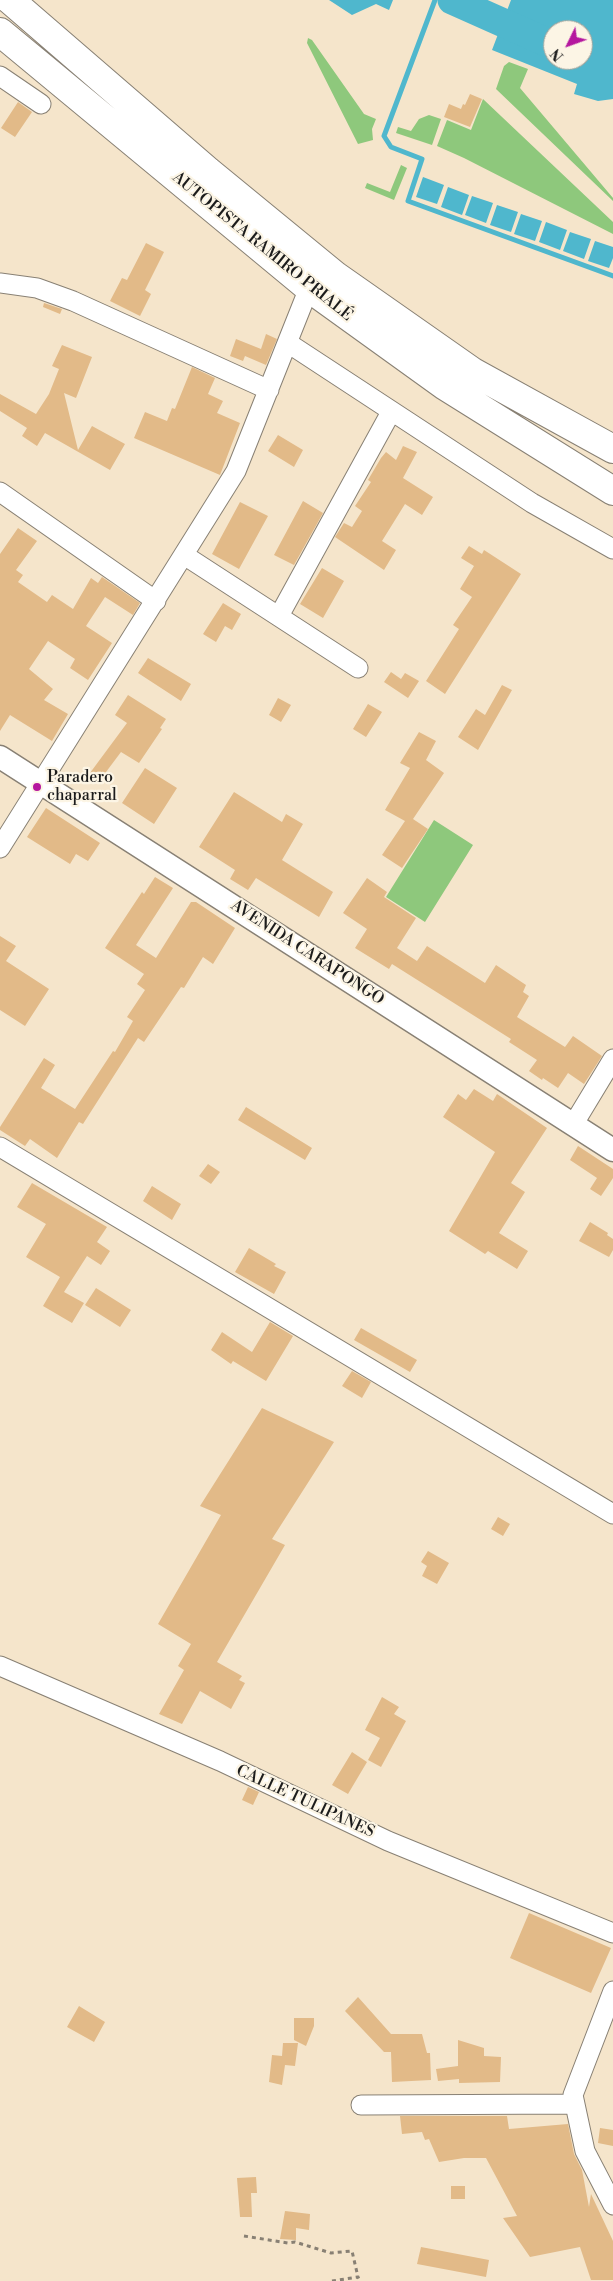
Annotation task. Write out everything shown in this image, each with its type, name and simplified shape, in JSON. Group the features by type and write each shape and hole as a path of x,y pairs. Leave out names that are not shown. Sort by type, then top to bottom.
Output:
{"highway":[{"name":"AUTOPISTA RAMIRO PRIALÉ","path":"10,0 208,171 336,276 473,372 613,450"},
{"name":"AUTOPISTA RAMIRO PRIALÉ","path":"0,32 308,288 445,386 613,491"}],"street":[{"path":"0,76 41,104"},
{"path":"0,848 236,472 308,288 313,257"},
{"path":"0,283 37,288 73,301 269,390"},
{"path":"288,343 532,503 613,549"},
{"path":"279,616 391,412"},
{"path":"0,492 156,601"},
{"path":"184,554 358,668"},
{"name":"AVENIDA CARAPONGO","path":"0,757 42,782 613,1150"},
{"path":"573,1124 613,1059"},
{"path":"0,1148 613,1514"},
{"name":"CALLE TULIPANES","path":"0,1666 220,1762 388,1841 613,1933"},
{"path":"613,1992 573,2095 585,2151 613,2205"},
{"path":"362,2105 575,2104"}],"path":[{"path":"244,2236 288,2243 295,2242 331,2253 352,2251 360,2281"},
{"path":"332,2281 358,2277"}],"green space":[{"path":"308,38 312,40 364,114 376,119 372,129 373,140 358,144 307,43"},
{"path":"509,62 528,69 520,88 613,198 613,201 496,89 504,66"},
{"path":"483,99 613,222 613,234 437,146 447,120 471,130"},
{"path":"429,115 441,119 432,145 396,133 398,127 411,131 419,119"},
{"path":"401,165 407,168 394,200 365,188 367,183 390,192"},
{"path":"434,820 473,845 425,922 386,897"}],"water":[{"path":"329,0 393,0 389,10 376,4 352,15"},
{"path":"511,0 613,0 613,99 598,101 574,94 577,84 492,50"},
{"path":"423,177 444,185 437,204 416,197"},
{"path":"448,187 469,195 462,215 441,207"},
{"path":"472,196 493,203 486,223 465,215"},
{"path":"497,205 518,212 511,232 490,225"},
{"path":"521,214 542,221 535,241 514,234"},
{"path":"546,222 567,230 560,250 539,242"},
{"path":"570,232 591,239 584,259 563,251"},
{"path":"595,241 613,247 613,258 609,268 588,261"}],"building":[{"path":"470,94 482,99 470,127 444,117 449,104 461,109"},
{"path":"18,102 32,112 15,137 1,128"},
{"path":"146,243 164,252 145,290 151,294 140,316 110,301 122,278 127,280"},
{"path":"44,303 62,309 60,314 43,307"},
{"path":"266,334 277,339 266,365 245,356 243,361 230,356 236,339 261,349"},
{"path":"62,345 92,357 76,398 64,393 78,450 92,426 125,444 110,470 45,433 37,446 22,436 27,428 0,411 0,394 36,414 49,394 59,369 52,366"},
{"path":"192,367 215,378 208,394 223,401 217,413 240,423 220,475 134,438 145,412 167,421 172,408 175,409"},
{"path":"278,435 303,450 294,467 268,451"},
{"path":"403,446 417,452 403,478 433,497 422,515 405,504 382,541 396,550 384,570 335,537 344,523 352,527 362,511 355,506 371,482 368,480 381,458 386,452 396,460"},
{"path":"303,501 323,513 294,565 274,555"},
{"path":"240,502 268,516 239,569 212,554"},
{"path":"18,528 37,541 16,570 23,575 18,582 47,602 52,595 73,609 91,578 98,583 102,577 140,603 133,615 105,597 86,626 112,643 88,680 70,668 75,659 48,641 29,669 53,689 44,700 68,714 52,741 10,715 0,731 0,554"},
{"path":"469,546 482,554 484,550 521,574 445,694 426,681 459,629 453,625 472,597 460,589 474,566 461,558"},
{"path":"322,568 344,581 323,618 300,604"},
{"path":"223,603 241,614 232,630 225,626 216,642 203,634"},
{"path":"148,658 191,684 181,701 138,673"},
{"path":"391,672 401,679 405,673 419,681 408,698 384,682"},
{"path":"502,685 512,690 478,750 458,737 476,709 485,715"},
{"path":"128,695 166,719 160,728 162,729 139,763 121,752 97,784 87,777 127,723 115,715"},
{"path":"278,698 291,705 281,722 269,715"},
{"path":"368,704 382,712 366,737 353,729"},
{"path":"419,732 436,741 426,760 444,773 413,819 428,829 402,868 382,855 405,821 385,810 410,768 400,763"},
{"path":"145,768 177,788 154,824 122,803"},
{"path":"234,792 282,822 286,814 303,824 282,860 333,892 319,917 256,878 248,890 230,879 235,870 199,847"},
{"path":"46,808 100,843 88,861 76,854 70,864 27,837"},
{"path":"155,877 173,888 136,945 156,958 191,902 196,902 235,928 213,964 203,957 184,988 181,987 144,1042 138,1038 83,1124 79,1122 57,1158 30,1139 25,1146 0,1130 0,1127 44,1058 55,1065 41,1088 75,1109 113,1051 115,1052 133,1021 127,1017 145,990 137,984 144,974 105,948 142,892 144,894"},
{"path":"367,878 387,892 384,897 416,918 397,948 417,961 427,946 485,983 496,965 526,985 523,992 529,996 517,1017 565,1047 573,1036 602,1056 584,1084 568,1073 558,1088 543,1078 542,1080 529,1071 537,1060 509,1042 511,1039 392,964 389,969 355,948 367,929 343,913"},
{"path":"0,936 16,946 6,961 49,989 25,1026 0,1010"},
{"path":"474,1089 493,1101 497,1094 547,1128 511,1183 525,1192 499,1233 528,1251 517,1269 488,1251 485,1254 449,1231 495,1152 443,1117 458,1094 466,1100"},
{"path":"246,1107 312,1148 305,1160 238,1120"},
{"path":"578,1146 613,1169 613,1178 601,1196 590,1189 597,1178 570,1160"},
{"path":"208,1164 220,1172 211,1184 199,1176"},
{"path":"32,1183 107,1227 97,1242 110,1251 101,1265 87,1256 64,1292 84,1303 72,1323 43,1306 60,1277 26,1257 46,1224 17,1207"},
{"path":"152,1186 181,1204 172,1220 143,1201"},
{"path":"590,1222 608,1233 607,1235 613,1239 613,1250 609,1257 579,1241"},
{"path":"249,1248 286,1272 274,1294 235,1272"},
{"path":"96,1288 131,1310 120,1327 85,1305"},
{"path":"270,1322 293,1336 266,1381 233,1361 231,1364 211,1350 222,1332 252,1352"},
{"path":"361,1328 417,1360 410,1372 354,1340"},
{"path":"352,1371 371,1382 362,1398 342,1386"},
{"path":"262,1408 334,1442 272,1539 285,1545 217,1662 242,1676 239,1680 245,1683 231,1709 200,1691 182,1724 159,1714 184,1670 178,1666 191,1644 158,1624 221,1515 200,1506"},
{"path":"498,1517 510,1524 503,1536 491,1529"},
{"path":"428,1551 449,1563 437,1584 422,1576 427,1566 421,1562"},
{"path":"382,1697 399,1707 394,1714 406,1721 381,1767 368,1760 380,1738 365,1730"},
{"path":"352,1752 367,1762 348,1794 332,1785"},
{"path":"248,1787 259,1792 253,1805 242,1800"},
{"path":"529,1913 611,1948 591,1993 510,1958"},
{"path":"358,1997 391,2034 422,2034 427,2053 430,2053 431,2080 392,2082 391,2052 384,2052 345,2011"},
{"path":"79,2006 105,2022 94,2042 67,2027"},
{"path":"294,2018 314,2018 314,2026 306,2046 294,2040"},
{"path":"458,2040 484,2048 484,2056 501,2057 500,2082 459,2083 459,2079 438,2081 436,2069 458,2066"},
{"path":"283,2043 298,2043 295,2066 285,2065 282,2085 269,2082 272,2055 282,2056"},
{"path":"400,2116 507,2116 509,2129 568,2124 574,2154 582,2170 589,2207 591,2194 613,2241 613,2280 591,2280 580,2247 530,2257 503,2218 517,2216 486,2158 464,2158 439,2162 429,2139 425,2140 422,2132 402,2134"},
{"path":"600,2128 613,2130 613,2146 598,2143"},
{"path":"256,2177 257,2193 251,2193 252,2217 240,2217 237,2178"},
{"path":"451,2186 465,2186 465,2199 451,2199"},
{"path":"285,2211 310,2214 309,2230 296,2228 296,2240 280,2239"},
{"path":"421,2247 489,2260 486,2277 417,2264"}],"waterway":[{"path":"435,0 384,136 391,147 422,159 408,201 613,276"},
{"path":"452,0 543,41"}],"place":[{"name":"Paradero chaparral","path":"37,787"}]}
